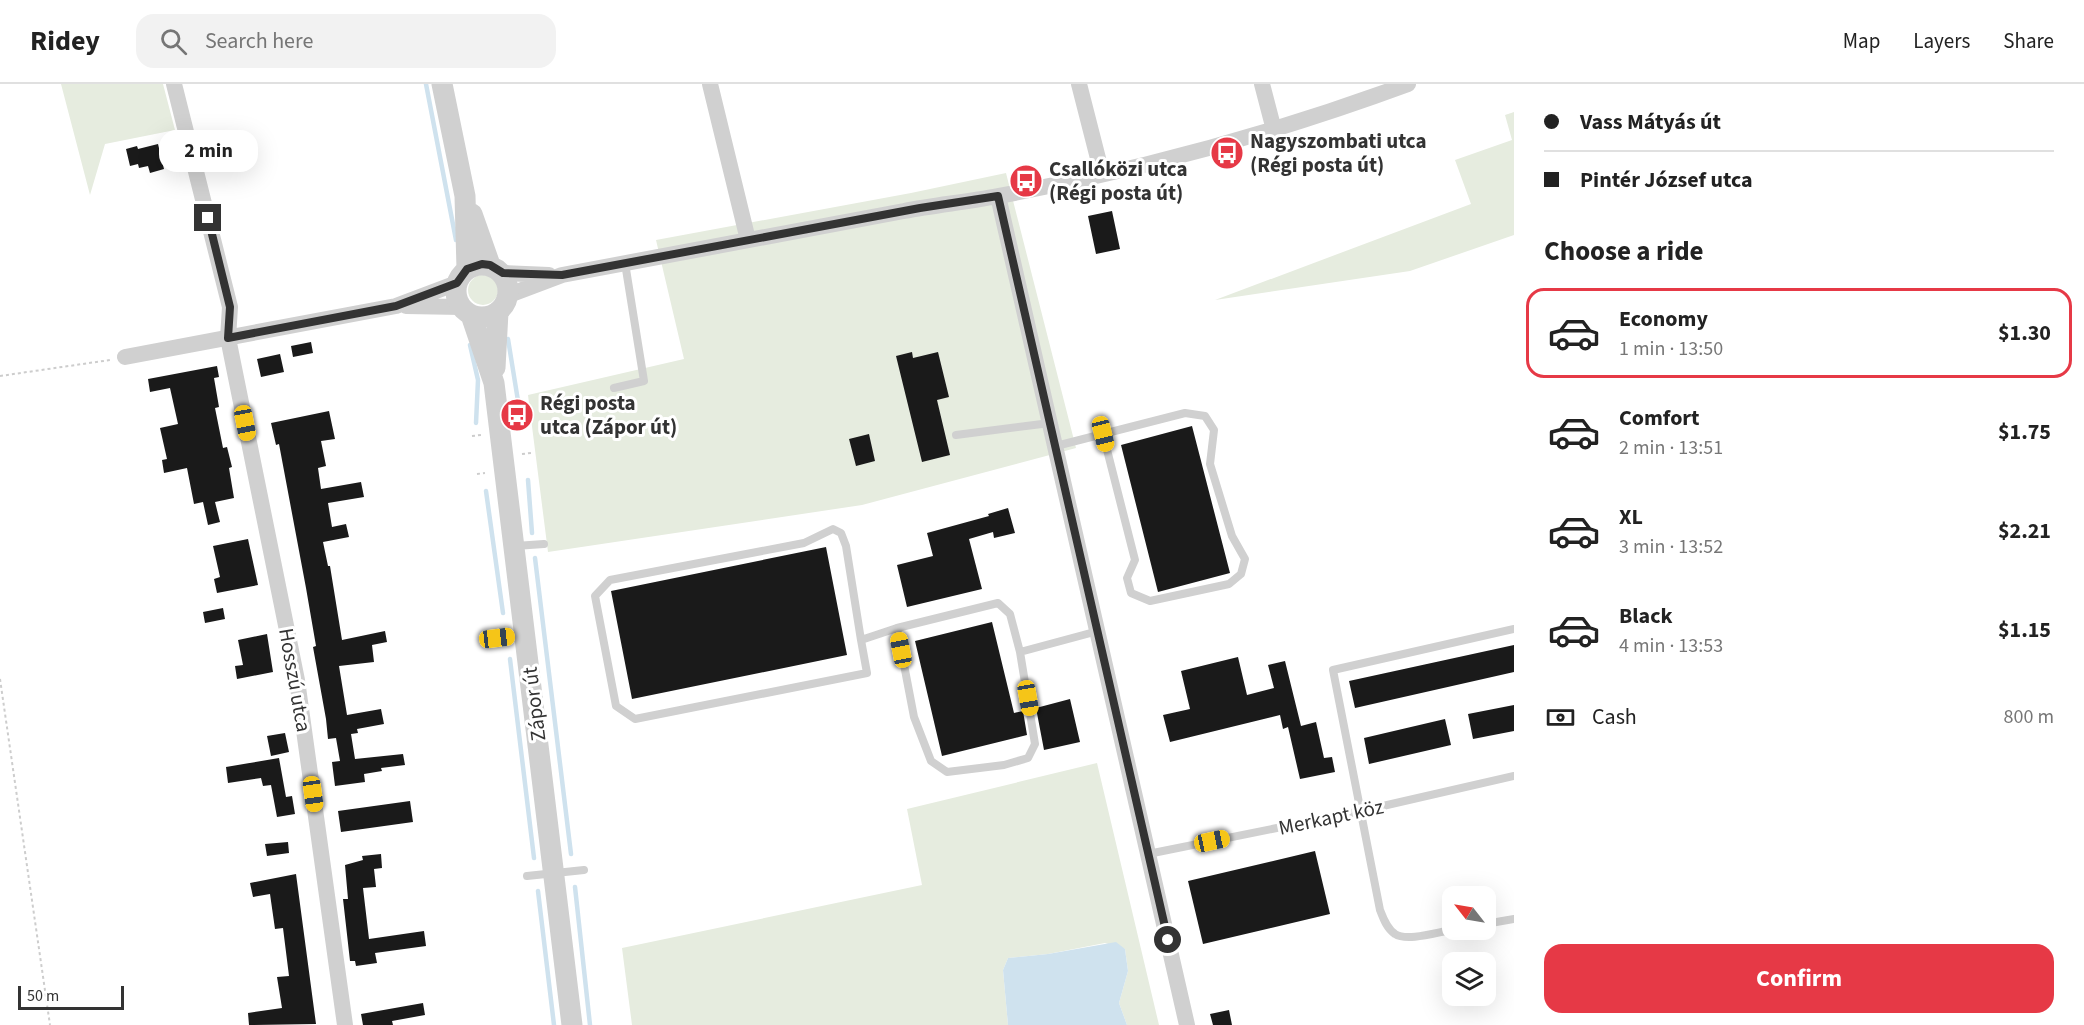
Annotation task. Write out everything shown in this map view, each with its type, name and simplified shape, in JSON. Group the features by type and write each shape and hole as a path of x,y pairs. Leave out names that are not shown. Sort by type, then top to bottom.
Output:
{"street":[{"name":"Hosszú utca","path":"174,84 230,307 228,338 297,680 345,1025"},
{"path":"442,84 465,196 496,269 509,287 503,303"},
{"path":"710,84 748,240"},
{"path":"1079,84 1102,174"},
{"path":"1262,84 1274,130"},
{"path":"396,306 467,311 485,317 503,303 562,275 920,208 998,196 1102,174 1274,130 1408,84"},
{"path":"465,196 462,276 457,300 467,311"},
{"path":"998,196 1187,1025"},
{"path":"125,357 396,306 462,276 482,264 496,269 562,275"},
{"name":"Zápor út","path":"494,383 503,303"},
{"name":"Zápor út","path":"467,311 480,335 494,383 572,1025"}],"lane":[{"path":"614,388 644,381 624,263"},
{"path":"1056,446 1185,413 1205,416 1214,430 1210,464 1232,536 1245,559 1241,574 1229,584 1149,601 1131,593 1127,578 1135,560 1103,434"},
{"path":"956,435 1050,423"},
{"path":"833,529 841,533 846,546 861,640 867,673 635,719 615,706 595,596 610,580 804,543 833,529"},
{"path":"515,546 544,544"},
{"path":"861,640 897,628 998,603 1010,614 1020,652 1035,744 1028,758 1004,765 947,771 931,761 914,717 897,628"},
{"path":"1442,932 1407,938 1395,934 1385,923 1380,910 1333,670 1514,629"},
{"path":"1020,652 1098,631"},
{"path":"497,638 526,635"},
{"name":"Merkapt köz","path":"1148,854 1361,811 1514,776"},
{"path":"527,876 584,870"},
{"path":"1496,922 1514,919"}],"path":[{"path":"0,376 125,357"},
{"path":"518,418 526,417"},
{"path":"472,436 481,435"},
{"path":"522,454 531,453"},
{"path":"477,474 485,473"},
{"path":"0,679 50,1025"}],"shaded area":[{"path":"61,84 163,84 175,130 105,144 90,195"},
{"path":"1514,112 1514,235 1410,271 1215,300 1471,204 1455,160 1512,140 1505,115"},
{"path":"1006,173 1076,448 862,505 548,552 528,395 684,359 656,240"},
{"path":"483,275 494,279 498,290 494,301 483,305 472,301 468,290 472,279"},
{"path":"1097,763 1159,1025 1127,1025 1119,1003 1128,971 1125,949 1105,943 1048,954 1008,958 1003,970 1008,1025 632,1025 622,948 922,885 907,809"}],"water":[{"path":"1116,942 1125,949 1128,971 1119,1003 1127,1025 1008,1025 1003,970 1008,958 1048,954"}],"building":[{"path":"158,144 164,169 150,173 148,166 139,168 138,164 130,166 126,149 137,146 138,149"},
{"path":"1112,211 1120,249 1096,254 1088,216"},
{"path":"311,342 313,353 293,357 291,346"},
{"path":"912,352 913,358 938,352 949,397 937,400 950,455 922,462 896,356"},
{"path":"280,354 284,372 261,377 257,359"},
{"path":"217,366 219,377 214,378 219,407 215,408 223,448 227,447 232,467 229,468 234,498 215,502 220,522 208,525 203,502 194,504 187,468 164,473 162,460 167,459 160,428 178,424 170,388 150,392 148,379"},
{"path":"329,411 335,439 321,441 326,466 318,468 321,489 361,482 364,497 328,503 332,527 346,524 349,537 323,542 328,566 330,566 342,640 385,631 387,642 372,645 374,662 339,666 347,715 381,709 384,724 357,729 358,733 351,734 355,759 403,754 405,765 381,768 382,771 364,774 365,782 335,786 332,762 340,761 336,738 328,739 306,588 279,444 276,445 271,423"},
{"path":"1192,426 1230,573 1158,592 1121,445"},
{"path":"869,434 875,461 856,466 849,439"},
{"path":"1008,508 1015,533 994,538 993,532 969,539 982,589 907,607 897,565 933,556 927,533 989,516 988,514"},
{"path":"248,539 258,585 217,593 214,579 220,577 213,546"},
{"path":"826,547 847,655 632,699 611,591"},
{"path":"223,608 225,619 205,623 203,612"},
{"path":"992,622 1014,713 1023,711 1027,735 942,756 915,641"},
{"path":"267,634 273,672 237,679 235,666 243,665 238,640"},
{"path":"1514,645 1514,672 1355,708 1349,681"},
{"path":"1238,657 1247,695 1274,688 1268,665 1285,661 1301,726 1316,722 1324,758 1332,757 1335,772 1300,779 1288,727 1283,729 1280,715 1170,742 1163,715 1190,709 1181,671"},
{"path":"1070,699 1080,742 1044,750 1036,708"},
{"path":"1514,705 1514,731 1473,739 1468,714"},
{"path":"1445,719 1451,745 1369,764 1364,738"},
{"path":"285,733 289,752 271,756 267,736"},
{"path":"279,758 286,797 292,796 295,814 277,817 271,785 263,786 261,778 228,783 226,767"},
{"path":"410,801 413,822 341,832 338,811"},
{"path":"288,842 289,853 267,856 265,844"},
{"path":"1315,851 1330,914 1203,944 1188,881"},
{"path":"381,854 382,868 374,869 376,887 363,888 369,939 424,931 426,946 375,953 377,963 356,966 355,961 350,961 343,899 348,899 345,865 363,860 362,856"},
{"path":"296,874 316,1024 249,1025 248,1013 282,1008 277,977 289,976 283,928 275,929 270,894 253,897 250,883"},
{"path":"423,1003 425,1015 392,1021 393,1025 363,1025 361,1014"},
{"path":"1229,1010 1232,1025 1213,1025 1210,1014"}],"waterway":[{"path":"426,84 456,240"},
{"path":"508,339 519,407"},
{"path":"470,345 478,380 476,423"},
{"path":"528,480 532,533"},
{"path":"486,491 503,613"},
{"path":"535,558 571,854"},
{"path":"510,659 534,858"},
{"path":"575,887 590,1025"},
{"path":"538,891 554,1025"}],"place":[{"name":"Nagyszombati utca (Régi posta út)","path":"1227,153"},
{"name":"Csallóközi utca (Régi posta út)","path":"1026,181"},
{"name":"Régi posta utca (Zápor út)","path":"517,415"}],"route":[{"path":"208,218 230,307 228,338 396,306 457,283 461,275 474,265 490,265 503,273 562,275 920,208 998,196 1168,940"}]}
